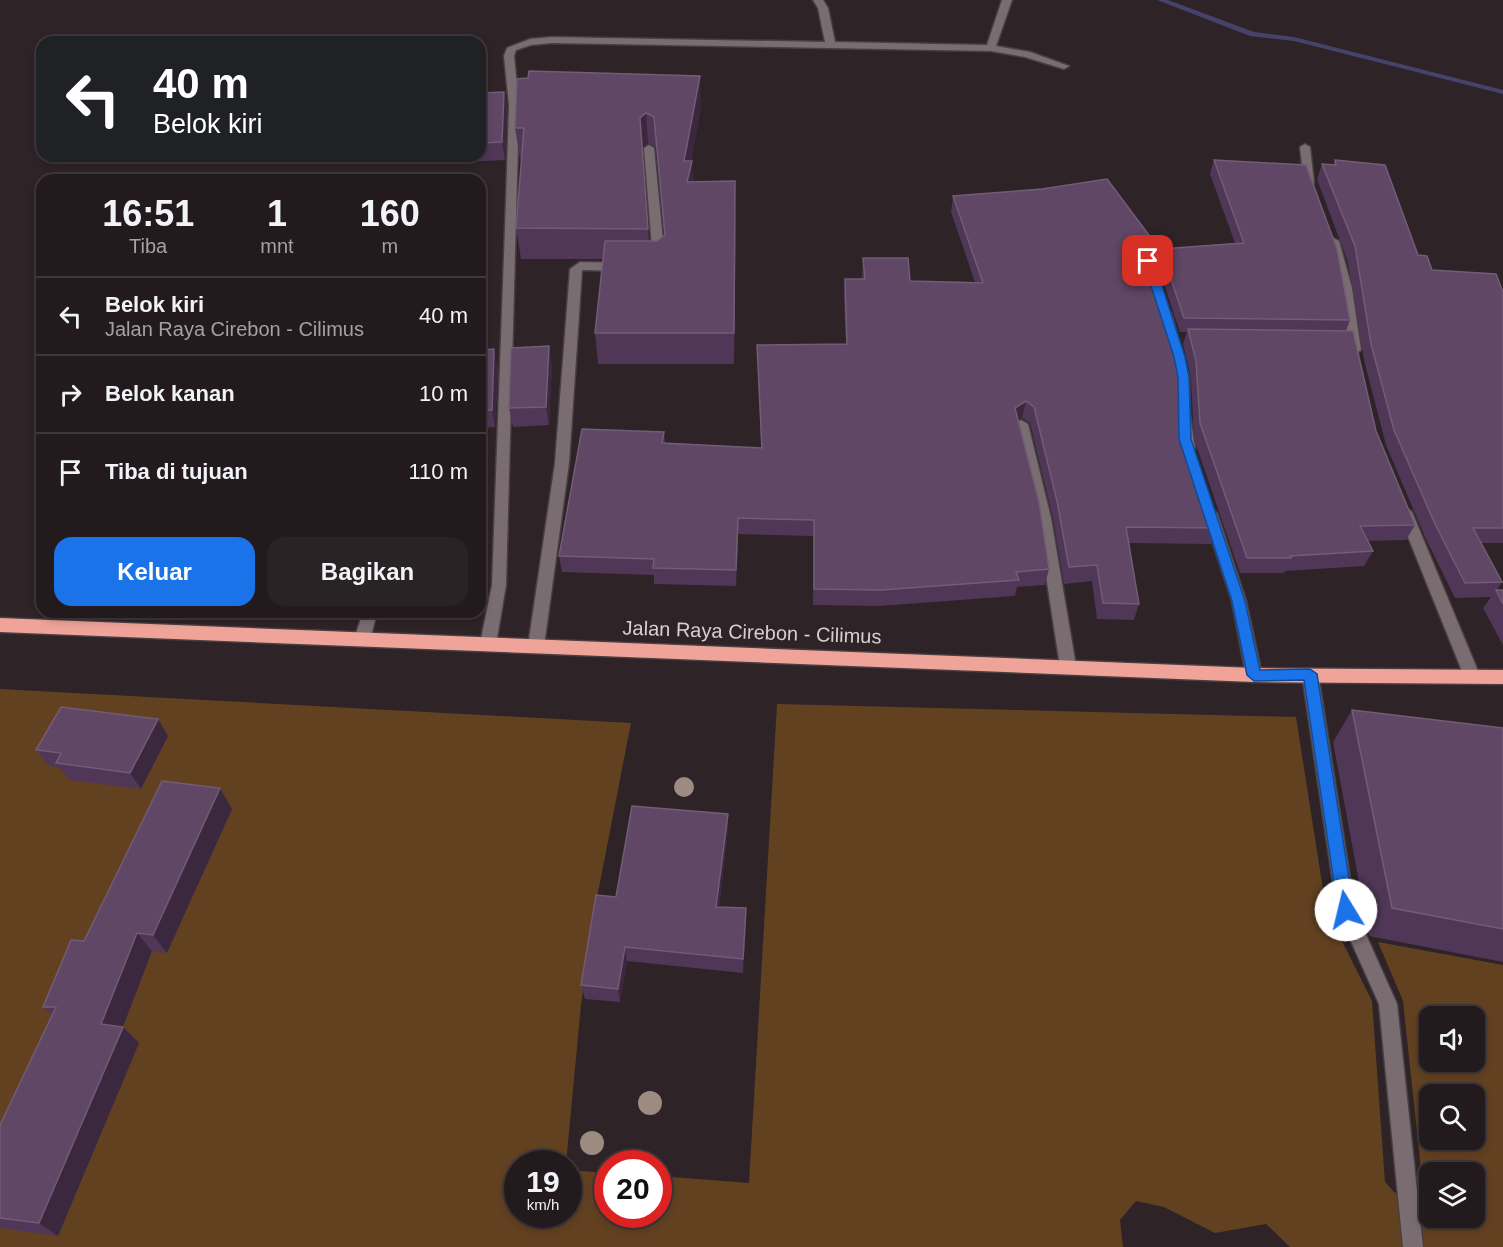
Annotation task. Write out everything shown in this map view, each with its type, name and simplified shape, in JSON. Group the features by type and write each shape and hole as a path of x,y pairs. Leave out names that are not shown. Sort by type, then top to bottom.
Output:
{"highway":[{"name":"Jalan Raya Cirebon - Cilimus","path":"0,625 488,644 537,637 1254,675 1503,676"}],"street":[{"path":"818,0 824,8 831,46"},
{"path":"991,48 1007,0"},
{"path":"488,644 496,597 512,201 513,105 509,56 512,48 530,42 552,40 991,48 1027,54 1064,66"},
{"path":"1305,147 1306,171 1312,192"},
{"path":"537,637 562,463 576,268 580,266 640,268 659,266 649,148"},
{"path":"1329,232 1344,279 1348,340 1356,360"},
{"path":"1159,294 1178,338 1183,377 1185,439 1192,461"},
{"path":"1021,424 1044,518 1068,666"},
{"path":"1399,496 1472,676"},
{"path":"1207,503 1239,601 1254,675"},
{"path":"363,640 368,618"},
{"path":"1310,674 1346,910 1388,1004 1413,1247"}],"shaded area":[{"path":"0,689 631,723 595,908 581,1005 567,1150 504,1150 504,1228 582,1228 582,1171 594,1172 594,1228 672,1228 672,1177 749,1183 777,704 1296,717 1326,909 1372,1001 1385,1182 1394,1192 1419,1204 1419,1228 1485,1228 1485,1162 1420,1162 1403,1001 1378,942 1503,965 1503,1247 1290,1247 1266,1224 1215,1233 1164,1207 1136,1201 1120,1220 1123,1247 0,1247"}],"building":[{"path":"529,71 700,76 684,161 692,161 687,182 735,181 734,333 595,333 605,241 657,241 665,235 654,117 646,113 640,118 648,229 516,228 524,128 515,128 517,79 528,78"},
{"path":"504,92 502,142 486,143 486,93"},
{"path":"1214,160 1306,165 1337,249 1350,320 1184,318 1161,249 1244,243"},
{"path":"1335,160 1385,165 1418,255 1427,256 1432,270 1496,274 1503,292 1503,528 1473,528 1502,582 1465,583 1435,524 1394,430 1371,344 1355,246 1322,164 1336,165"},
{"path":"1107,179 1152,239 1144,245 1180,361 1181,423 1217,528 1126,527 1139,604 1103,603 1097,565 1069,567 1057,501 1034,407 1026,401 1015,408 1039,502 1049,569 1016,572 1019,580 881,590 814,589 814,520 738,518 736,570 653,568 654,559 559,556 582,429 664,432 662,443 762,448 757,345 847,344 845,279 865,279 863,258 908,258 910,281 983,283 953,196 1042,189"},
{"path":"1188,329 1353,331 1376,431 1415,525 1360,526 1373,551 1290,556 1291,558 1247,558 1200,423 1196,361"},
{"path":"549,346 546,407 509,408 511,348"},
{"path":"494,349 492,410 486,410 486,350"},
{"path":"1496,590 1503,590 1503,604"},
{"path":"61,707 158,719 130,773 56,763 61,753 36,750"},
{"path":"1352,710 1503,728 1503,929 1392,908"},
{"path":"162,781 220,788 153,935 137,933 101,1024 123,1027 39,1223 0,1218 0,1125 56,1007 43,1007 71,940 84,941"},
{"path":"632,806 728,814 716,907 746,908 743,959 625,947 618,989 581,985 596,895 616,897"}],"waterway":[{"path":"1161,0 1253,34 1294,39 1503,92"}],"route":[{"path":"1148,261 1179,357 1183,377 1185,439 1239,601 1254,675 1310,674 1346,910"}]}
